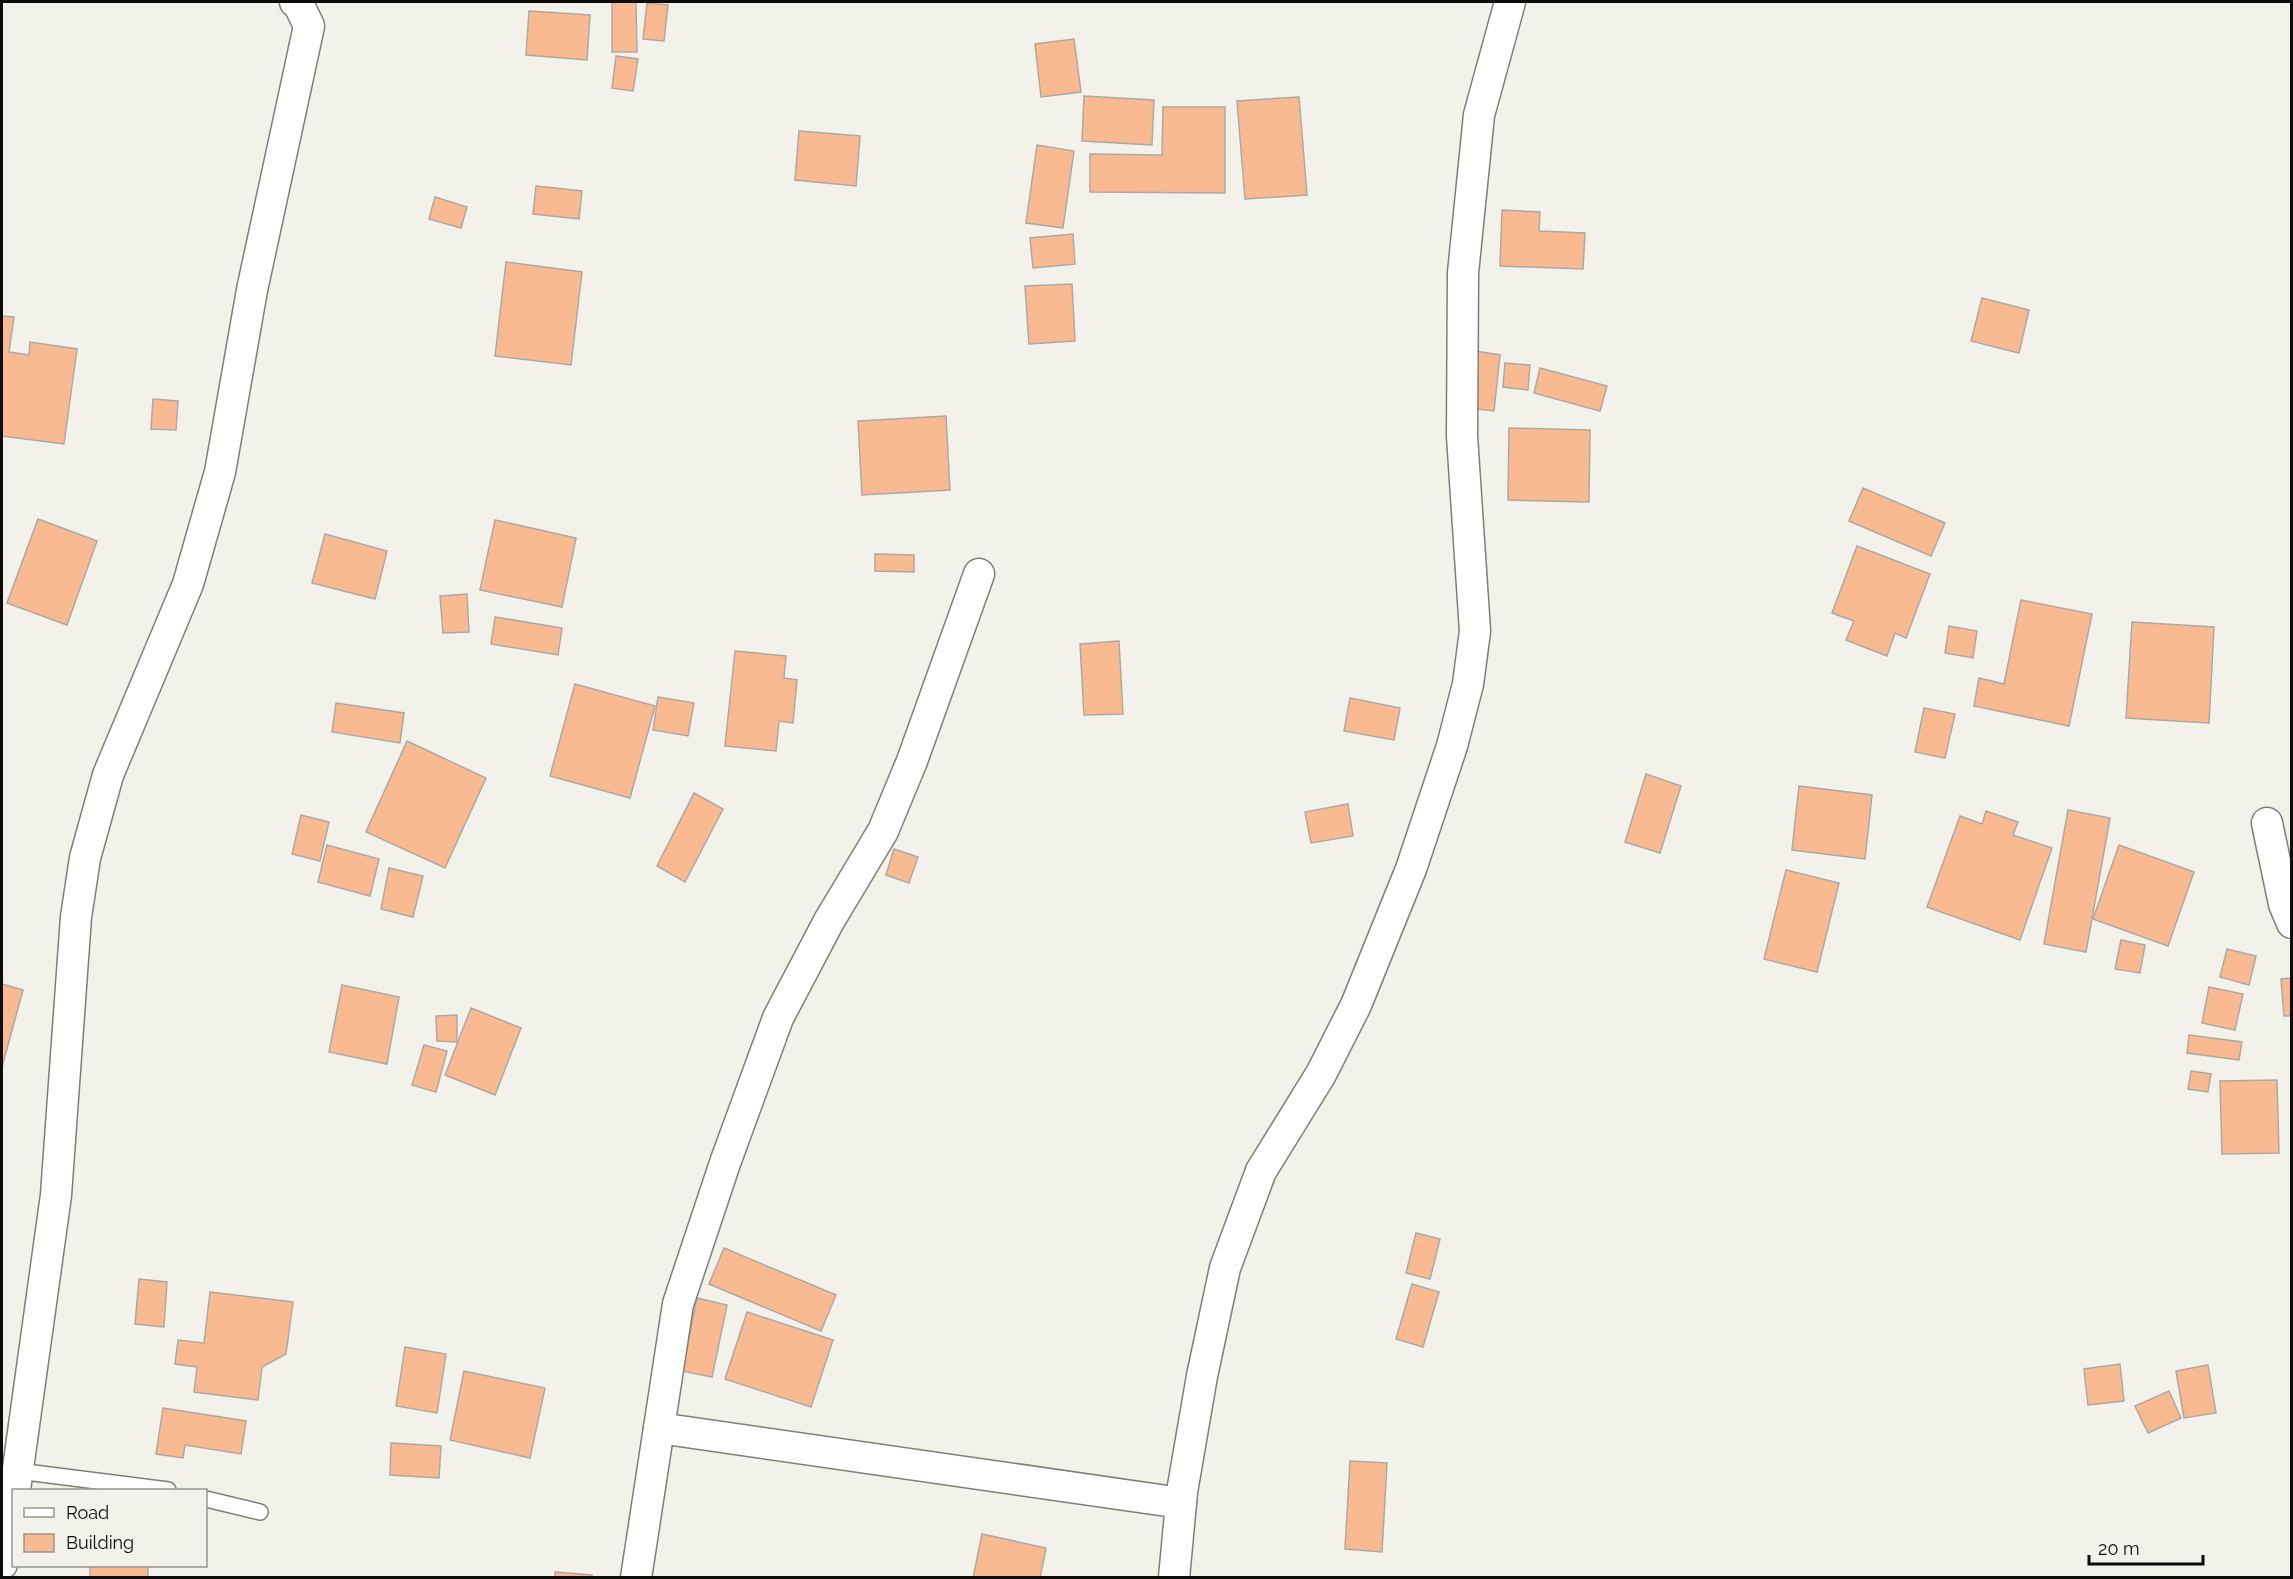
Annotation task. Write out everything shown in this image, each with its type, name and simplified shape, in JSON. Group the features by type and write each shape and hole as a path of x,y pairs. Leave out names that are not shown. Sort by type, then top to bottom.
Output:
{"street":[{"path":"17,1481 56,1195 76,917 85,858 108,776 188,584 220,472 252,290 309,26 298,3 295,2"},
{"path":"1174,1578 1181,1503 1202,1376 1225,1268 1261,1171 1321,1074 1356,1005 1411,868 1452,747 1468,684 1475,631 1462,436 1463,273 1479,115 1510,2"},
{"path":"636,1578 678,1304 725,1163 778,1018 829,921 883,831 912,761 979,574"},
{"path":"2266,823 2284,904 2292,922"},
{"path":"659,1428 1181,1503"},
{"path":"2,1564 12,1516"}],"lane":[{"path":"17,1481 138,1489"},
{"path":"207,1499 260,1512"}],"building":[{"path":"612,2 636,2 637,52 612,52"},
{"path":"647,3 668,5 664,41 643,39"},
{"path":"529,11 590,15 587,60 526,55"},
{"path":"1074,39 1081,92 1041,97 1035,44"},
{"path":"616,56 638,59 633,91 612,88"},
{"path":"1084,96 1154,100 1152,145 1082,141"},
{"path":"1299,97 1307,195 1245,199 1237,101"},
{"path":"1163,107 1225,107 1225,193 1090,192 1090,154 1162,155"},
{"path":"799,131 860,136 856,186 795,180"},
{"path":"1037,145 1074,151 1063,228 1026,223"},
{"path":"536,186 582,191 579,219 533,214"},
{"path":"435,197 467,207 461,228 429,219"},
{"path":"1502,210 1540,212 1539,231 1585,233 1583,269 1500,266"},
{"path":"1073,234 1075,264 1033,268 1030,238"},
{"path":"506,262 582,272 571,365 495,356"},
{"path":"1072,284 1075,341 1029,344 1025,286"},
{"path":"1982,298 2029,310 2019,353 1971,341"},
{"path":"2,316 14,317 9,352 29,355 30,342 77,349 64,444 2,436"},
{"path":"1475,351 1500,355 1494,411 1469,408"},
{"path":"1505,363 1530,365 1528,390 1503,387"},
{"path":"1540,368 1607,386 1600,411 1534,393"},
{"path":"153,399 178,401 176,430 151,429"},
{"path":"946,416 950,490 862,495 858,421"},
{"path":"1509,428 1590,430 1589,502 1508,500"},
{"path":"1863,488 1945,523 1931,556 1849,521"},
{"path":"38,519 97,541 67,625 7,603"},
{"path":"495,520 576,538 562,607 480,590"},
{"path":"325,534 387,551 375,599 312,583"},
{"path":"1857,546 1930,574 1906,638 1895,633 1887,656 1846,640 1854,621 1832,613"},
{"path":"875,554 914,555 914,572 875,571"},
{"path":"467,594 469,632 443,633 440,596"},
{"path":"2021,600 2092,614 2069,726 1974,706 1979,678 2004,684"},
{"path":"495,617 562,628 558,655 491,644"},
{"path":"2132,622 2214,627 2209,723 2126,718"},
{"path":"1949,626 1977,631 1973,658 1945,653"},
{"path":"1119,641 1123,714 1084,715 1080,644"},
{"path":"735,651 786,656 784,678 797,680 793,723 779,721 776,751 725,746"},
{"path":"575,684 655,706 630,798 550,776"},
{"path":"658,697 694,703 688,736 653,730"},
{"path":"1350,698 1400,708 1394,740 1344,731"},
{"path":"336,703 404,713 400,743 332,732"},
{"path":"1924,708 1955,714 1945,758 1915,752"},
{"path":"407,741 486,778 445,868 366,832"},
{"path":"1646,774 1681,786 1660,853 1625,842"},
{"path":"1799,786 1872,795 1865,859 1792,850"},
{"path":"694,793 723,809 685,882 657,866"},
{"path":"1348,804 1353,836 1311,843 1305,812"},
{"path":"2068,810 2110,818 2086,952 2044,944"},
{"path":"1986,811 2018,822 2013,835 2052,848 2020,940 1927,907 1960,816 1982,824"},
{"path":"301,815 329,822 320,861 292,854"},
{"path":"327,845 379,859 370,896 318,882"},
{"path":"2119,845 2194,872 2168,946 2093,919"},
{"path":"894,849 918,857 909,883 886,875"},
{"path":"389,868 423,876 413,917 381,909"},
{"path":"1786,870 1839,883 1817,972 1764,959"},
{"path":"2121,940 2145,945 2140,973 2115,969"},
{"path":"2227,949 2256,956 2249,985 2220,977"},
{"path":"2292,978 2292,1016 2284,1016 2281,979"},
{"path":"2,984 23,990 2,1067"},
{"path":"342,985 399,997 387,1064 329,1052"},
{"path":"2209,987 2243,994 2235,1030 2202,1023"},
{"path":"471,1008 521,1028 495,1095 445,1075"},
{"path":"457,1015 457,1042 437,1041 436,1016"},
{"path":"2189,1035 2242,1042 2239,1060 2187,1053"},
{"path":"424,1045 447,1051 436,1092 412,1085"},
{"path":"2191,1071 2211,1074 2208,1092 2188,1089"},
{"path":"2277,1080 2279,1153 2222,1154 2220,1081"},
{"path":"1416,1233 1440,1239 1430,1279 1406,1273"},
{"path":"724,1248 836,1295 821,1331 709,1284"},
{"path":"139,1279 167,1282 164,1327 135,1324"},
{"path":"1412,1284 1439,1292 1423,1347 1396,1339"},
{"path":"210,1292 293,1302 286,1354 262,1367 258,1400 194,1392 197,1367 175,1364 178,1340 204,1343"},
{"path":"697,1298 727,1305 712,1377 682,1371"},
{"path":"747,1312 833,1340 811,1407 725,1379"},
{"path":"405,1347 446,1354 437,1413 396,1406"},
{"path":"2120,1364 2124,1401 2088,1405 2084,1369"},
{"path":"2208,1365 2216,1413 2184,1418 2176,1371"},
{"path":"464,1371 545,1388 530,1458 450,1440"},
{"path":"2169,1391 2181,1418 2148,1433 2135,1406"},
{"path":"163,1408 246,1421 241,1454 185,1445 183,1458 156,1454"},
{"path":"391,1443 441,1446 439,1478 390,1475"},
{"path":"1350,1461 1387,1463 1382,1552 1345,1549"},
{"path":"982,1534 1046,1548 1040,1578 973,1578"},
{"path":"90,1567 148,1567 148,1578 90,1578"},
{"path":"555,1572 592,1575 592,1578 555,1578"}]}
